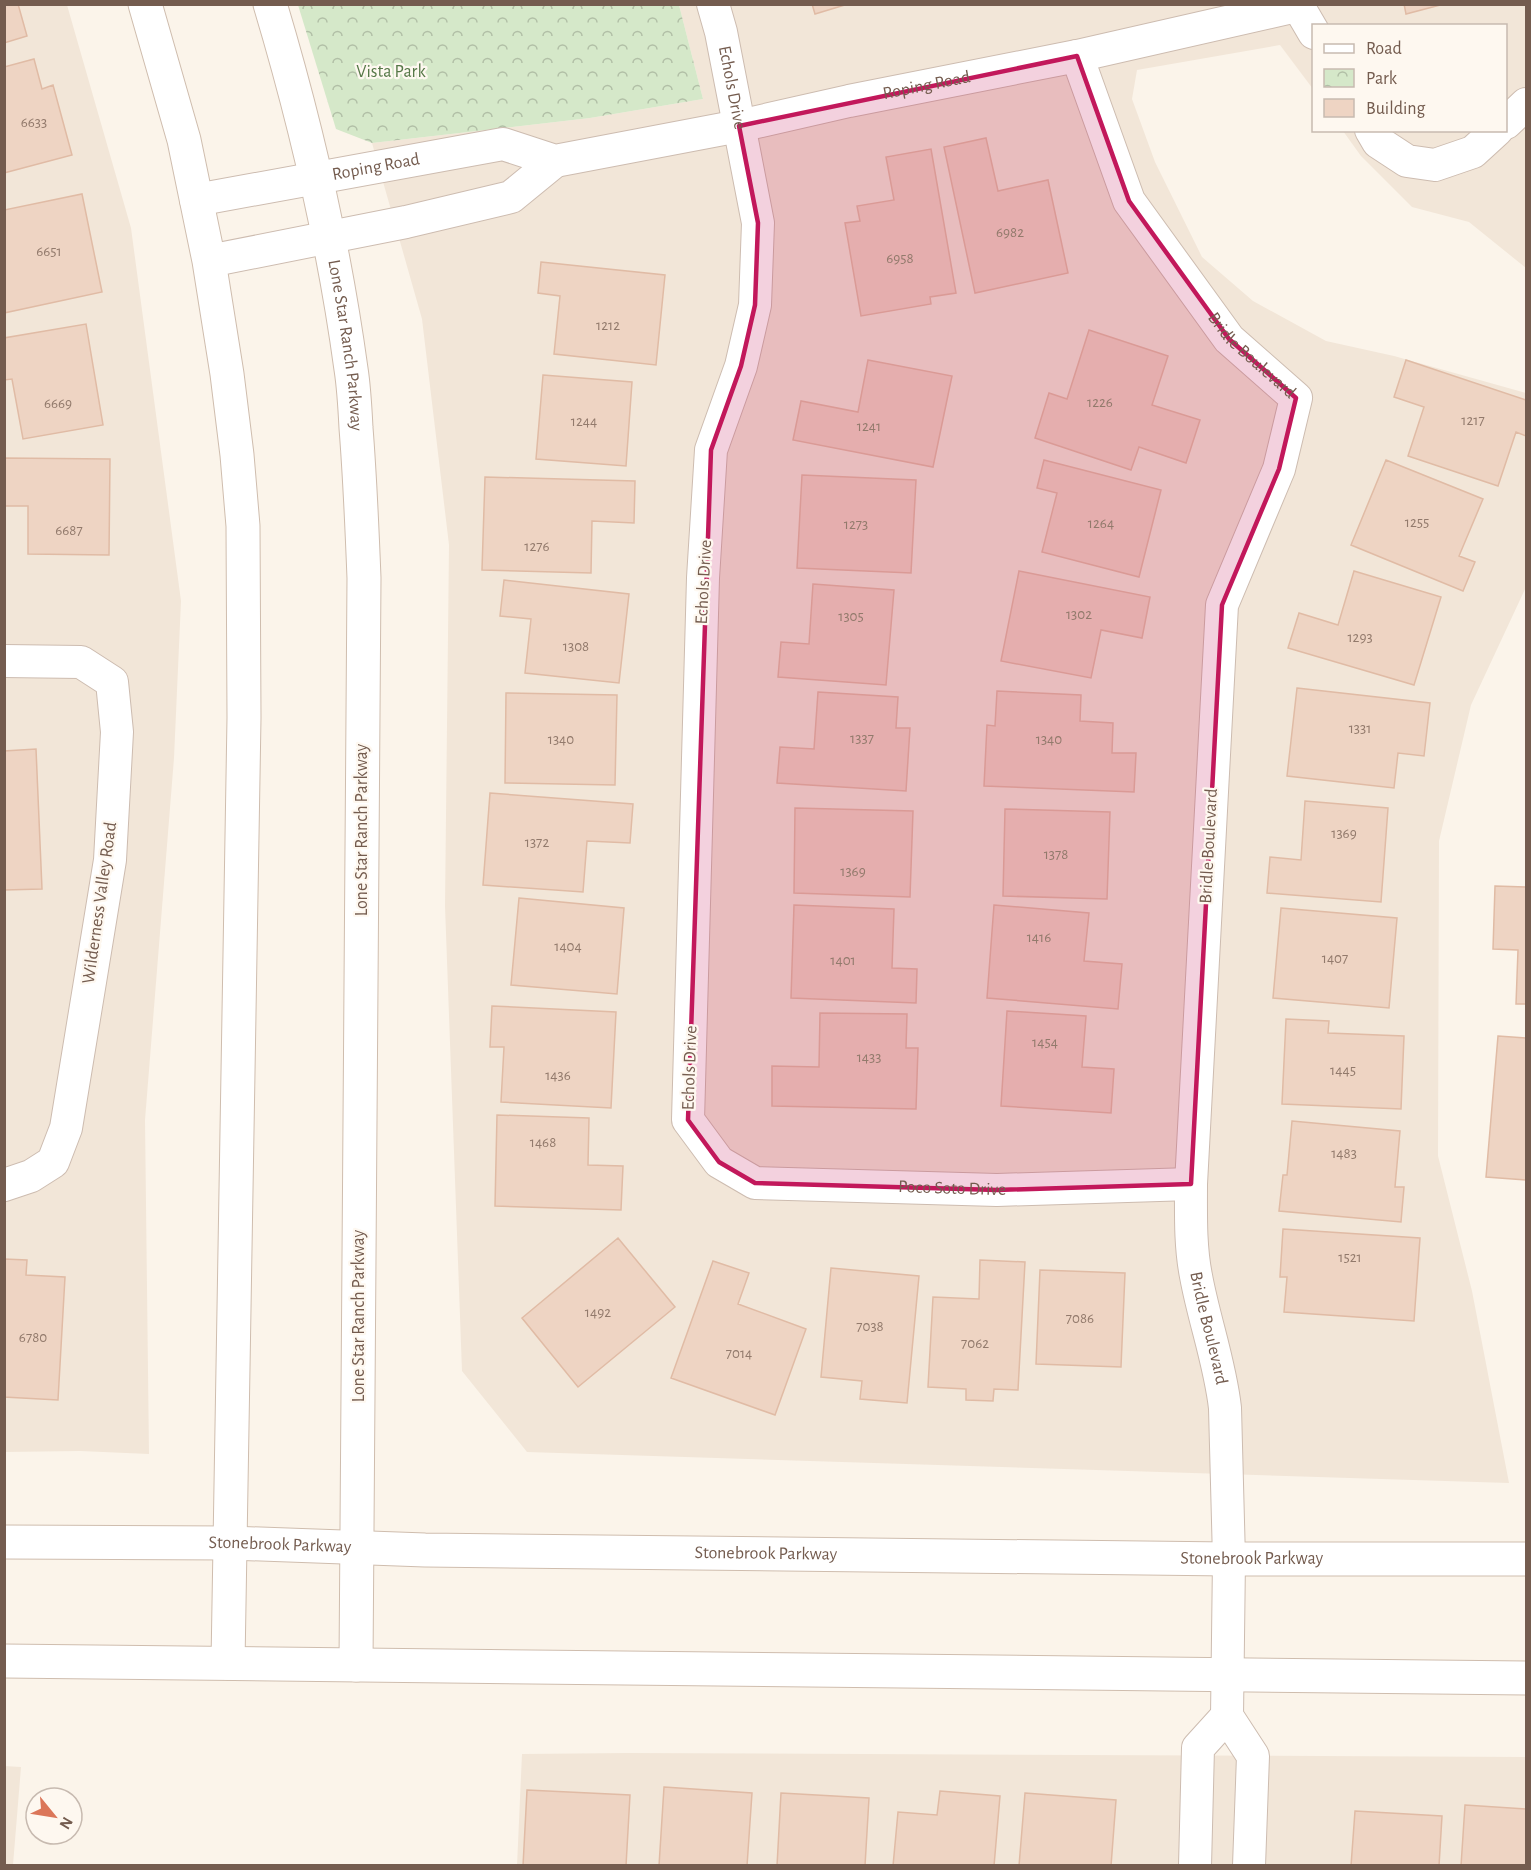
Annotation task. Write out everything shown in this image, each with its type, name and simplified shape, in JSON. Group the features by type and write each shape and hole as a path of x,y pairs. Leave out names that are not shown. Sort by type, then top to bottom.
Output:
{"main road":[{"path":"145,4 184,140 209,261 237,455 243,526 244,605 228,1663"},
{"name":"Lone Star Ranch Parkway","path":"270,4 291,73 316,180 352,370 364,578 356,1665"},
{"name":"Stonebrook Parkway","path":"4,1542 230,1543 357,1548 1228,1559 1527,1559"},
{"path":"4,1661 1527,1678"}],"street":[{"name":"Echols Drive","path":"714,4 722,32 758,223 755,304 741,366 711,450 703,578 688,1120 719,1162"},
{"name":"Roping Road","path":"209,261 406,222 511,196 555,161 739,126 849,101 1077,56 1297,5"},
{"path":"1297,5 1312,30"},
{"name":"Bridle Boulevard","path":"1077,56 1129,201 1229,339 1296,398 1279,469 1222,605 1191,1184 1195,1275 1222,1383 1225,1408 1228,1559 1227,1716"},
{"path":"1507,122 1527,104"},
{"path":"1372,132 1378,142 1407,161 1435,165 1473,152 1495,132"},
{"name":"Roping Road","path":"196,200 316,180 503,144 555,161"},
{"name":"Wilderness Valley Road","path":"4,661 81,662 112,682 117,732 110,860 66,1128 53,1162 31,1176 4,1185"},
{"name":"Poco Soto Drive","path":"719,1162 755,1183 998,1190 1191,1184"},
{"path":"1195,1866 1198,1748 1227,1716 1253,1755 1249,1866"}],"highlighted area":[{"path":"1077,56 1129,201 1229,339 1296,398 1279,469 1222,605 1191,1184 997,1190 755,1183 719,1162 688,1120 711,450 741,366 755,305 758,223 739,126"}],"shaded area":[{"path":"4,5 67,5 131,228 181,601 174,758 145,1120 149,1454 80,1451 5,1452"},
{"path":"679,5 1526,5 1526,268 1469,222 1412,207 1361,156 1344,132 1507,132 1507,24 1312,24 1312,88 1280,45 1137,70 1132,99 1155,162 1202,257 1253,301 1326,341 1394,356 1526,393 1526,587 1471,705 1439,841 1438,1156 1472,1291 1509,1483 527,1452 462,1371 445,906 449,545 422,319 372,143 590,118 703,99"},
{"path":"522,1754 1526,1757 1526,1865 517,1866"},
{"path":"4,1766 21,1767 13,1865 5,1865"}],"green space":[{"name":"Vista Park","path":"298,5 679,5 703,99 590,118 372,143 336,129"}],"building":[{"path":"4,4 18,4 27,36 4,43"},
{"path":"812,4 848,4 815,14"},
{"path":"1404,4 1444,4 1406,14"},
{"path":"34,59 42,89 53,85 72,155 4,173 4,67"},
{"path":"986,138 998,191 1048,180 1068,273 975,293 944,147"},
{"path":"931,149 956,293 930,297 931,304 861,316 845,223 860,221 857,206 894,200 886,157"},
{"path":"82,194 102,292 4,313 4,210"},
{"path":"541,262 665,275 656,365 554,354 560,296 538,293"},
{"path":"86,324 103,425 23,439 12,379 4,380 4,338"},
{"path":"1089,330 1168,356 1152,405 1200,420 1186,463 1139,447 1131,470 1035,438 1049,393 1067,399"},
{"path":"868,360 952,376 933,467 793,440 801,401 858,412"},
{"path":"1406,360 1526,400 1526,436 1516,432 1498,486 1408,456 1424,407 1394,397"},
{"path":"543,375 632,382 626,466 536,459"},
{"path":"4,458 110,459 109,555 28,554 28,506 4,506"},
{"path":"1044,460 1161,490 1139,577 1042,552 1057,493 1037,488"},
{"path":"1386,460 1483,499 1459,556 1475,562 1463,591 1351,545"},
{"path":"802,475 916,480 911,573 797,568"},
{"path":"485,477 635,481 634,523 592,521 591,573 482,570"},
{"path":"1019,571 1150,597 1142,638 1101,630 1091,678 1001,661"},
{"path":"1354,571 1441,597 1414,685 1288,648 1299,613 1338,625"},
{"path":"504,580 629,594 619,683 525,673 531,619 500,616"},
{"path":"813,584 894,590 886,685 778,677 781,642 809,644"},
{"path":"1297,688 1430,703 1424,756 1398,753 1394,788 1287,776"},
{"path":"997,691 1081,695 1080,721 1113,723 1112,753 1136,753 1134,792 984,786 987,725 995,726"},
{"path":"818,692 898,697 896,728 910,728 906,791 777,783 780,747 814,749"},
{"path":"506,693 617,695 615,785 505,783"},
{"path":"36,749 42,889 4,890 4,751"},
{"path":"490,793 633,804 630,843 587,841 583,892 483,885"},
{"path":"1305,801 1388,808 1381,902 1267,893 1270,857 1301,860"},
{"path":"795,808 913,811 910,897 794,893"},
{"path":"1005,809 1110,812 1107,899 1003,896"},
{"path":"1495,886 1526,887 1526,1004 1516,1004 1518,950 1493,949"},
{"path":"519,898 624,908 617,994 511,985"},
{"path":"794,905 894,909 892,968 917,969 916,1003 791,998"},
{"path":"994,905 1089,913 1084,961 1122,964 1118,1009 987,998"},
{"path":"1281,908 1397,918 1389,1008 1273,998"},
{"path":"492,1006 616,1012 611,1108 501,1102 504,1047 490,1047"},
{"path":"1007,1011 1086,1016 1082,1067 1114,1069 1111,1113 1001,1106"},
{"path":"820,1013 907,1014 906,1048 918,1048 916,1109 772,1106 772,1066 819,1067"},
{"path":"1286,1019 1329,1021 1328,1033 1404,1036 1401,1109 1282,1104"},
{"path":"1498,1036 1526,1038 1526,1180 1486,1177"},
{"path":"497,1115 589,1118 588,1165 623,1166 621,1210 495,1206"},
{"path":"1292,1121 1400,1131 1395,1187 1404,1187 1401,1222 1279,1211 1283,1175 1287,1175"},
{"path":"1283,1229 1420,1238 1414,1321 1284,1312 1287,1277 1280,1277"},
{"path":"618,1238 675,1307 578,1387 522,1318"},
{"path":"4,1259 27,1260 26,1275 65,1277 58,1400 4,1397"},
{"path":"980,1260 1025,1262 1018,1390 994,1389 993,1401 966,1400 966,1389 928,1387 933,1297 979,1299"},
{"path":"713,1261 749,1273 738,1304 806,1329 775,1415 671,1378"},
{"path":"831,1268 919,1276 907,1403 860,1399 862,1381 821,1377"},
{"path":"1040,1270 1125,1273 1121,1367 1036,1364"},
{"path":"664,1787 752,1793 747,1866 659,1866"},
{"path":"527,1790 630,1795 626,1866 523,1866"},
{"path":"940,1791 1000,1796 994,1866 893,1866 898,1812 937,1815"},
{"path":"781,1793 869,1798 865,1866 777,1866"},
{"path":"1025,1793 1116,1800 1111,1866 1019,1866"},
{"path":"1465,1805 1526,1809 1526,1866 1461,1866"},
{"path":"1355,1811 1442,1816 1439,1866 1351,1866"}]}
